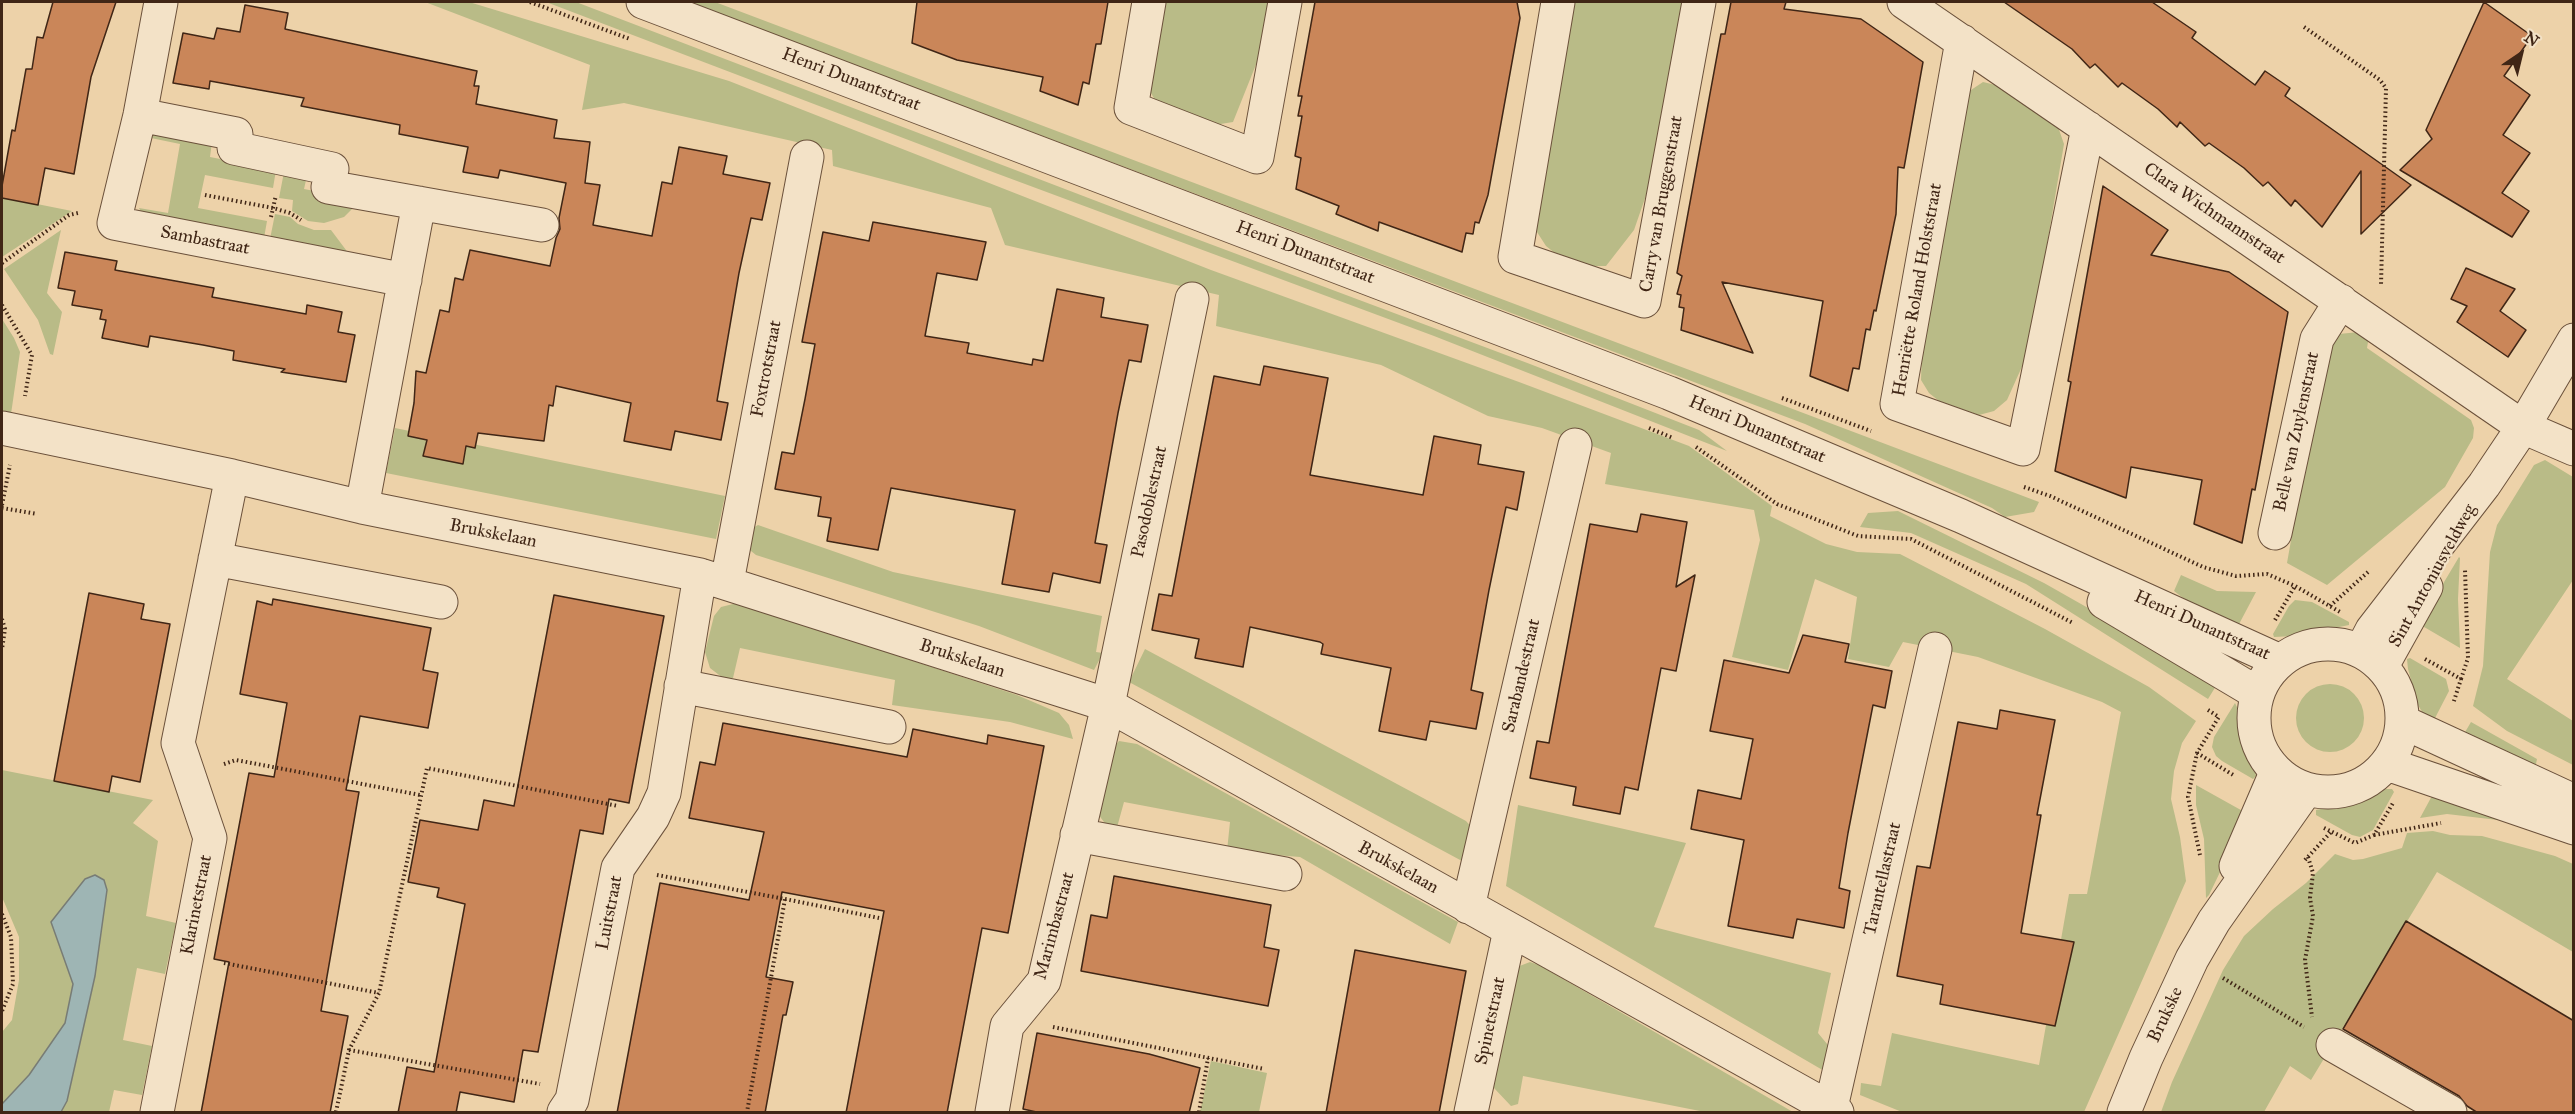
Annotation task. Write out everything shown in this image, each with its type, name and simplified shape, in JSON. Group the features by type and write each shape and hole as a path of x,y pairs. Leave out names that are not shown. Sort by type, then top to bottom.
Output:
{"street":[{"name":"Sambastraat","path":"161,2 140,114 114,223 405,280"},
{"name":"Henri Dunantstraat","path":"644,2 1669,393 1961,516 2280,661"},
{"path":"1149,2 1131,108 1257,157 1285,2"},
{"name":"Carry van Bruggenstraat","path":"1558,2 1515,257 1644,301 1699,2"},
{"name":"Clara Wichmannstraat","path":"1904,2 2523,427 2574,449"},
{"name":"Henriëtte Roland Holststraat","path":"1962,41 1897,404 2023,449 2088,128"},
{"path":"140,114 236,134 234,148 332,169 328,187 542,225"},
{"name":"Foxtrotstraat","path":"713,579 807,157"},
{"path":"362,507 419,203"},
{"name":"Pasodoblestraat","path":"1108,705 1192,298"},
{"name":"Belle van Zuylenstraat","path":"2275,533 2317,339 2341,301"},
{"name":"Sint Antoniusveldweg","path":"2371,659 2523,427 2574,340"},
{"name":"Brukskelaan","path":"9,430 232,476 362,507 713,579 1108,705 1833,1111"},
{"name":"Sarabandestraat","path":"1468,907 1575,445"},
{"name":"Klarinetstraat","path":"157,1113 210,838 178,743 232,476"},
{"name":"Henri Dunantstraat","path":"1961,516 2257,693"},
{"path":"215,560 441,602"},
{"name":"Luitstraat","path":"569,1101 618,868 647,825 664,792 681,686 713,579"},
{"path":"2333,644 2371,659 2394,683 2401,702 2403,722 2398,745 2387,764 2365,784 2336,793 2306,790 2276,773 2259,750 2253,721 2257,693 2266,675 2280,661 2305,647 2333,644"},
{"name":"Tarantellastraat","path":"1833,1111 1935,649"},
{"path":"681,686 889,727"},
{"name":"Marimbastraat","path":"992,1113 1007,1026 1044,981 1108,705"},
{"path":"2403,722 2574,801"},
{"path":"2387,764 2574,828"},
{"name":"Brukske","path":"2214,921 2276,773"},
{"name":"Brukske","path":"2124,1113 2146,1058 2192,959 2214,921 2306,790"},
{"path":"1077,836 1285,874"},
{"name":"Spinetstraat","path":"1471,1113 1510,930"},
{"path":"2333,1044 2450,1113"}],"path":[{"path":"2304,27 2380,80 2386,88 2379,328"},
{"path":"263,252 283,159"},
{"path":"206,195 273,208 290,213 310,225"},
{"path":"2,263 69,215 119,204"},
{"path":"2,305 32,355 9,430"},
{"path":"2050,496 2203,567 2236,576 2267,574"},
{"path":"1777,504 1858,536 1911,539 2079,627"},
{"path":"2,508 37,514"},
{"name":"Sint Antoniusveldweg","path":"2461,680 2468,658 2465,567"},
{"path":"2,619 5,629 2,649"},
{"path":"2200,857 2188,796 2197,753 2219,717 2202,706"},
{"path":"189,776 236,760 420,795"},
{"path":"336,1113 348,1050 379,993 427,768 618,806 647,825 662,846 656,875 879,918"},
{"path":"2308,857 2313,873 2310,898 2313,916 2305,960 2313,1025 2333,1044"},
{"path":"747,1113 785,899"},
{"path":"2,914 11,937 13,984 2,1011"},
{"path":"187,956 379,993"},
{"path":"2192,959 2333,1044"},
{"path":"1019,1011 1035,1024 1264,1069"},
{"path":"348,1050 569,1101"},
{"path":"1198,1113 1208,1058"}],"green space":[{"path":"425,2 469,2 729,81 1211,270 1689,446 1772,506 1770,516 1826,544 1857,552 1900,554 2045,629 2149,687 2196,721 2182,743 2174,771 2171,799 2180,837 2186,881 2084,1112 1902,1112 1860,1095 1861,1083 1881,1086 1892,1033 2039,1065 2069,894 2087,894 2121,712 2102,702 1978,657 1903,642 1889,667 1848,659 1857,597 1815,579 1788,670 1732,657 1760,540 1754,510 1605,484 1611,453 1542,428 1488,416 1381,365 1216,326 1219,295 1005,245 991,208 833,166 832,150 624,103 582,110 590,65"},
{"path":"546,2 576,2 1530,364 1699,430 1727,451 1434,336 982,168"},
{"path":"688,2 715,2 2039,502 2034,512 2005,517 1992,508 1805,424"},
{"path":"1156,2 1271,2 1263,47 1233,122 1208,126 1157,104 1151,93 1153,17"},
{"path":"1568,2 1682,2 1651,181 1634,230 1606,266 1583,266 1561,258 1546,246 1537,232 1535,210"},
{"path":"1983,82 2004,87 2057,124 2064,144 2029,351 2007,400 1994,411 1979,415 1939,401 1929,393 1921,380 1923,317 1962,96"},
{"path":"152,131 212,142 210,157 276,170 273,188 205,175 198,208 267,221 264,238 142,214 139,208 168,213 180,144 151,138"},
{"path":"284,172 307,176 304,189 356,199 354,207 344,217 324,223 308,221 292,211 293,200 279,198"},
{"path":"2,197 72,211 2,257"},
{"path":"275,214 290,217 298,224 314,230 331,230 349,254 270,239"},
{"path":"61,230 47,293 62,312 53,355 50,354 38,320 4,269"},
{"path":"2,319 20,352 11,414 2,411"},
{"path":"2359,332 2369,336 2367,348 2471,420 2474,428 2473,438 2445,487 2327,585 2287,563 2325,348 2339,334"},
{"path":"395,428 725,496 716,539 386,473"},
{"path":"2545,460 2573,477 2573,580 2507,679 2573,721 2573,765 2507,731 2473,706 2483,666 2490,552 2497,525 2534,465"},
{"path":"1898,511 2044,583 2141,638 2216,686 2208,699 2026,584 1911,533 1860,527 1868,513"},
{"path":"758,525 893,572 1102,616 1096,652 1103,653 1094,670 979,626 756,555 746,547 751,529"},
{"path":"2459,557 2458,599 2460,648 2419,624"},
{"path":"2181,575 2217,591 2256,592 2238,626 2200,611 2174,591"},
{"path":"2295,600 2312,602 2349,622 2349,625 2295,636 2274,637 2273,634"},
{"path":"737,603 1017,695 1059,713 1069,725 1073,739 1010,722 892,705 895,680 740,648 733,678 723,678 710,668 705,652 714,616 721,607"},
{"path":"1145,649 1466,821 1474,830 1462,861 1129,682"},
{"path":"2410,658 2446,679 2449,691 2434,720 2424,715 2418,705 2408,669 2407,659"},
{"path":"2330,684 2343,687 2354,694 2361,705 2364,718 2361,731 2354,742 2343,749 2330,752 2317,749 2306,742 2299,731 2296,718 2299,705 2306,694 2317,687"},
{"path":"2235,703 2242,717 2244,736 2255,767 2256,776 2253,779 2222,761 2216,756 2212,747 2214,737"},
{"path":"2471,722 2537,759 2536,764 2529,764 2461,739"},
{"path":"1119,741 1137,744 1458,922 1450,944 1300,857 1227,851 1230,822 1124,802 1116,831 1107,826 1098,814 1107,756"},
{"path":"2,770 153,800 133,823 158,841 146,916 176,923 165,974 137,968 123,1040 152,1046 142,1095 114,1090 109,1112 61,1112 67,1101 95,976 51,922 73,984 65,1023 29,1075 2,1104 2,1032 12,1020 19,980 19,937 2,897"},
{"path":"2196,785 2248,814 2206,898 2204,839 2196,805"},
{"path":"2386,789 2392,789 2394,792 2373,830 2360,837 2316,815 2316,810 2358,801"},
{"path":"2433,794 2489,812 2498,820 2447,814 2420,818"},
{"path":"1518,805 1686,843 1654,927 1831,973 1818,1033 1837,1056 1826,1072 1506,886"},
{"path":"2433,831 2450,835 2482,836 2555,856 2573,864 2573,952 2437,872 2311,1080 2290,1066 2264,1112 2161,1112 2172,1082 2223,970 2244,936 2306,883 2335,854 2353,860 2363,859 2402,848 2407,833"},
{"path":"1530,962 1539,965 1793,1112 1705,1112 1523,1076 1518,1104 1511,1106 1494,1088 1494,1072 1517,967"},
{"path":"1211,1061 1267,1073 1259,1112 1200,1112"}],"water":[{"path":"95,875 104,880 107,890 95,976 67,1101 61,1112 2,1112 2,1104 29,1075 65,1023 73,984 51,922 85,879"}],"building":[{"path":"53,2 116,2 91,77 74,174 45,168 38,205 2,198 2,186 26,69 32,69 37,37 43,38"},
{"path":"917,2 1108,2 1101,44 1096,44 1089,84 1083,82 1078,105 1040,91 1043,77 957,60 912,43"},
{"path":"1315,2 1517,2 1520,18 1488,195 1479,223 1475,222 1473,234 1466,233 1462,252 1379,222 1378,231 1336,214 1339,206 1296,189 1301,158 1295,156 1302,116 1298,116 1302,96 1298,96"},
{"path":"1731,2 1786,2 1784,9 1861,19 1923,62 1904,168 1898,167 1896,214 1876,311 1874,310 1870,330 1866,329 1859,369 1853,368 1848,391 1810,376 1823,301 1722,282 1753,353 1681,330 1684,308 1679,307 1681,295 1677,294 1682,276 1677,273 1721,34 1725,34"},
{"path":"2004,2 2152,2 2196,32 2192,38 2255,85 2265,71 2290,88 2285,96 2411,185 2361,234 2361,171 2322,227 2295,200 2291,206 2268,182 2263,186 2244,168 2209,143 2205,146 2180,122 2177,127 2158,109 2122,83 2118,87 2095,64 2090,68 2072,49"},
{"path":"2484,2 2532,36 2504,76 2530,95 2503,135 2530,153 2502,193 2529,211 2512,237 2400,170 2432,139 2426,130"},
{"path":"245,5 288,13 285,29 477,71 474,86 479,86 476,104 557,120 554,138 590,142 585,183 600,185 593,225 652,236 662,182 672,184 679,147 727,156 723,174 770,183 762,220 751,218 739,273 717,401 728,403 721,440 675,431 671,450 624,441 631,403 556,386 553,406 549,405 544,441 478,433 475,448 466,446 463,464 423,456 427,440 408,436 414,403 416,371 426,373 440,310 449,312 455,278 463,280 470,250 550,266 560,229 559,218 566,183 500,170 498,178 463,172 468,147 399,134 400,125 301,106 304,98 210,81 209,89 173,83 183,33 214,39 217,28 240,32"},
{"path":"2103,186 2168,230 2151,255 2229,272 2288,312 2255,490 2252,489 2242,543 2194,524 2202,480 2131,467 2126,498 2055,471 2071,382 2068,381"},
{"path":"873,222 986,242 977,280 937,273 925,336 969,343 967,353 1032,365 1033,359 1043,361 1057,289 1104,298 1101,317 1148,325 1141,362 1129,360 1118,413 1095,543 1107,545 1100,583 1053,573 1049,592 1002,584 1015,510 891,488 878,550 827,541 831,518 818,516 821,497 775,489 782,452 794,454 805,399 815,344 802,342 823,232 869,241"},
{"path":"65,252 117,261 115,270 214,288 212,297 306,314 307,305 342,312 338,332 355,335 346,382 281,372 285,369 233,360 234,351 203,345 150,336 148,347 102,338 106,320 100,319 102,310 72,305 75,291 58,288"},
{"path":"2466,268 2515,289 2500,311 2526,330 2508,357 2457,322 2467,306 2451,299"},
{"path":"1264,366 1328,378 1310,475 1423,495 1434,436 1481,445 1478,464 1524,472 1517,510 1506,507 1489,590 1471,690 1483,693 1476,729 1430,721 1426,740 1379,731 1391,668 1321,654 1323,644 1320,642 1250,627 1243,667 1195,658 1199,639 1152,630 1159,594 1172,596 1214,376 1260,385"},
{"path":"1641,514 1687,522 1676,587 1695,575 1676,671 1661,668 1638,790 1625,787 1620,814 1573,805 1576,787 1530,778 1537,741 1549,743 1590,524 1637,532"},
{"path":"89,593 144,604 141,619 170,624 140,782 112,776 109,792 54,781"},
{"path":"554,595 664,616 629,803 609,799 603,834 580,830 538,1052 523,1050 514,1102 460,1092 456,1113 398,1113 407,1067 434,1072 465,904 437,897 439,888 408,882 420,820 478,830 484,800 514,806"},
{"path":"273,599 431,628 423,670 438,673 428,728 360,716 346,790 359,792 321,1011 348,1016 330,1113 201,1113 229,962 214,959 249,773 274,777 287,703 240,694 257,601 272,605"},
{"path":"1803,635 1849,644 1845,662 1892,671 1885,708 1873,705 1848,833 1839,888 1850,891 1844,928 1797,919 1793,938 1728,926 1744,840 1691,829 1698,790 1741,799 1753,739 1710,731 1724,660 1789,673"},
{"path":"2000,710 2055,720 2037,815 2041,815 2021,933 2074,942 2055,1026 1940,1004 1943,985 1897,976 1917,866 1930,868 1958,722 1997,729"},
{"path":"723,723 907,757 913,729 987,744 988,735 1044,746 1008,933 982,928 947,1113 846,1113 884,911 782,892 766,977 793,982 786,1015 783,1015 765,1113 617,1113 660,883 749,900 764,832 689,818 700,762 715,765"},
{"path":"1114,876 1271,905 1264,947 1279,950 1268,1006 1081,971 1091,915 1107,918"},
{"path":"2406,921 2574,1021 2574,1113 2478,1113 2467,1106 2459,1096 2343,1029"},
{"path":"1355,950 1466,971 1439,1113 1326,1113"},
{"path":"1037,1033 1149,1054 1200,1068 1189,1113 1041,1113 1023,1109"}]}
